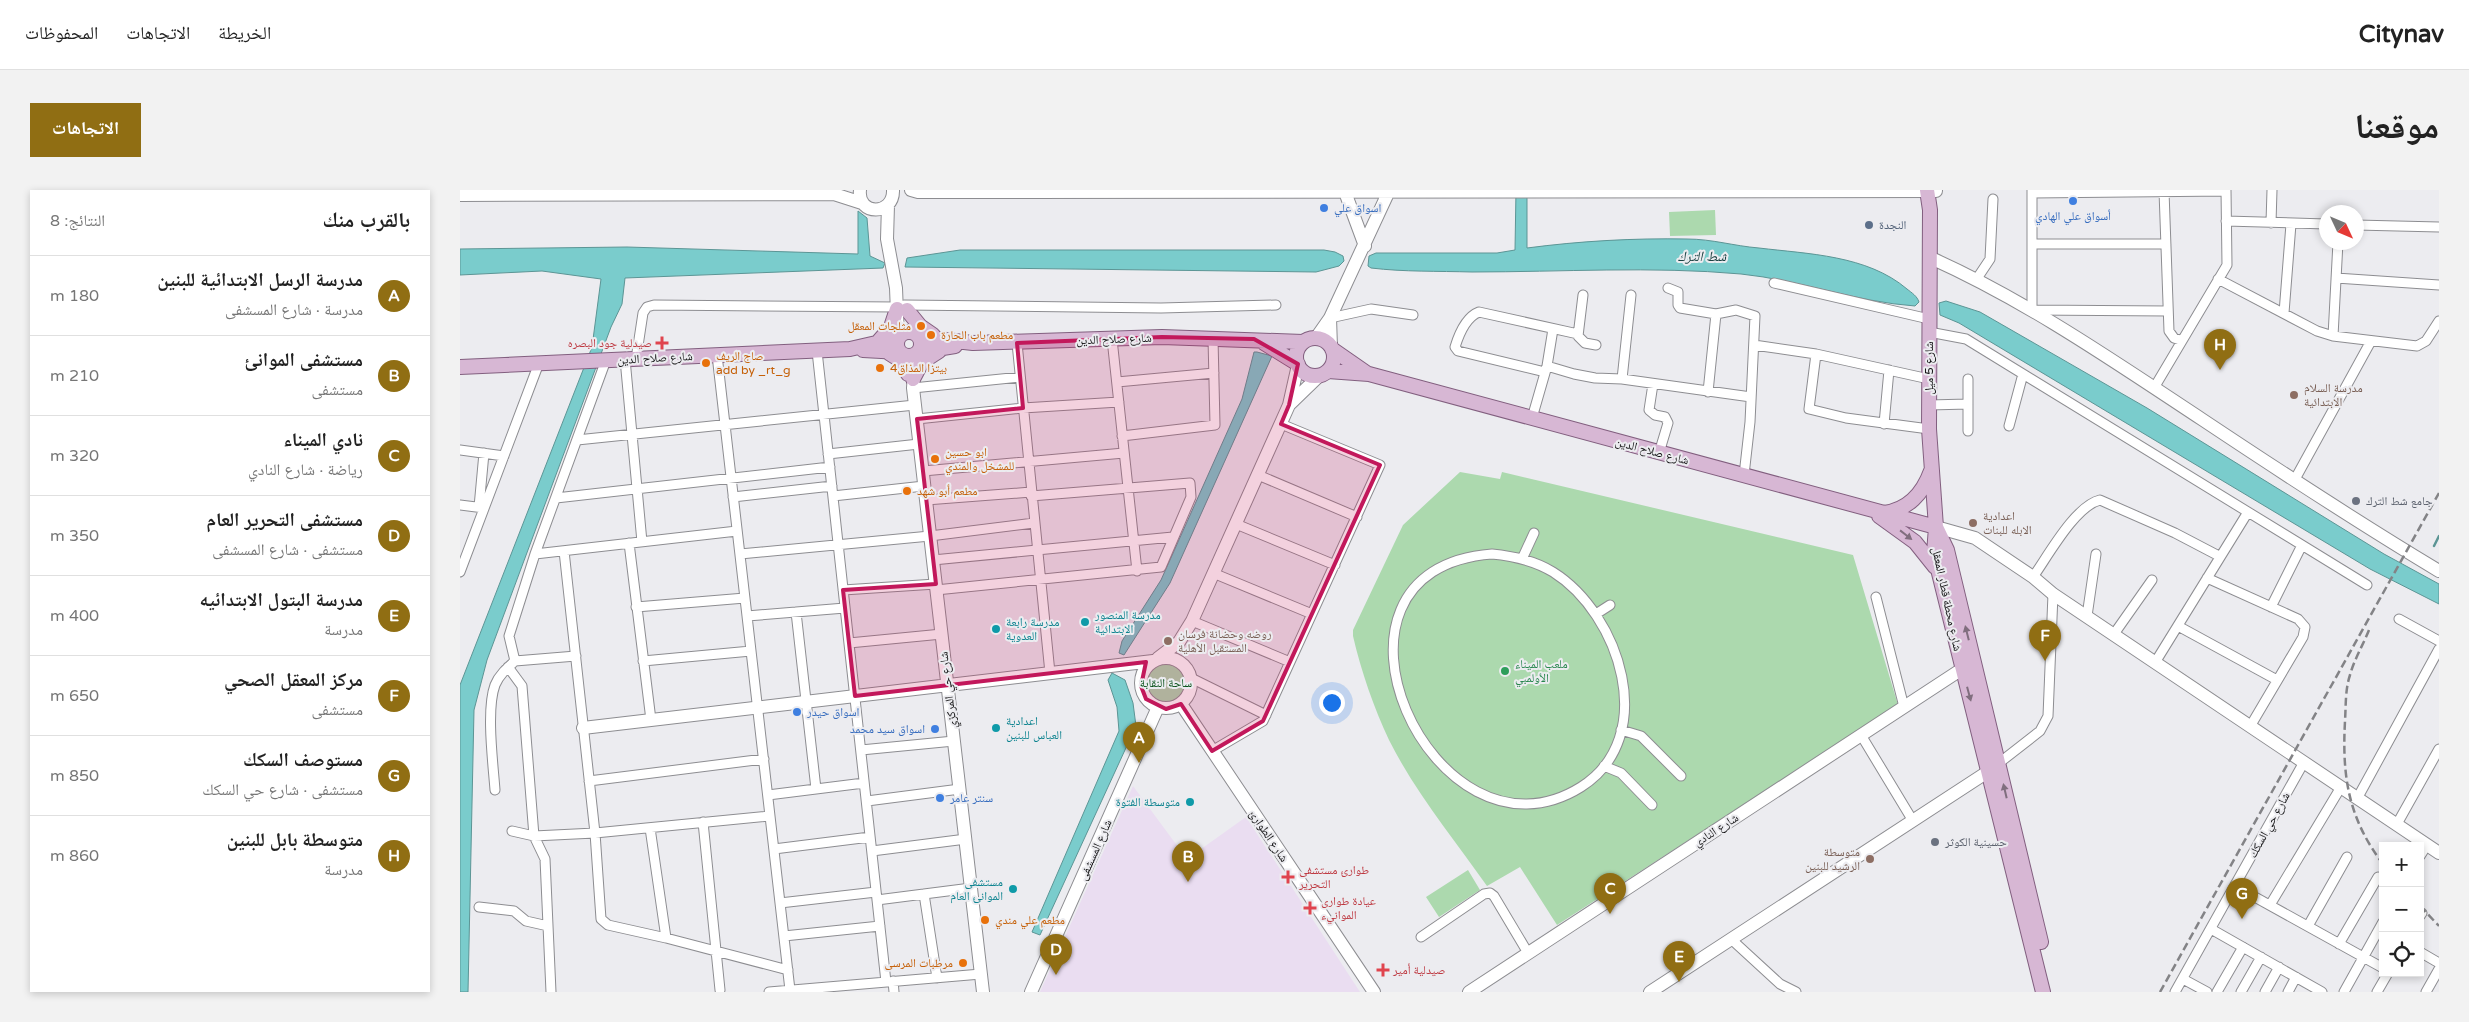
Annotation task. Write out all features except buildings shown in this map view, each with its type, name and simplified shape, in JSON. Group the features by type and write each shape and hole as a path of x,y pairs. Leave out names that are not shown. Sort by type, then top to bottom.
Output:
{"main road":[{"name":"شارع 5 ميل","path":"1931,191 1929,429 1936,527"},
{"path":"901,308 923,329 944,344 922,362 911,380 900,360 900,349 891,327 901,308"},
{"name":"شارع صلاح الدين","path":"900,349 906,332 913,332 919,336 944,344"},
{"path":"900,349 921,346 919,336"},
{"name":"شارع صلاح الدين","path":"460,367 850,349 900,349 973,343 1213,338 1310,340"},
{"name":"شارع صلاح الدين","path":"1254,339 1271,346 1298,364"},
{"path":"1310,340 1322,340 1331,348 1334,360 1324,373 1307,374 1298,364 1297,353 1310,340"},
{"name":"شارع صلاح الدين","path":"1331,348 1368,374"},
{"name":"شارع صلاح الدين","path":"1324,373 1368,374 1936,527"},
{"path":"1882,513 1899,509 1912,500 1928,480 1931,471"},
{"path":"1866,508 1915,542 1928,555 1939,574"},
{"name":"شارع محطة قطار المعقل","path":"1936,527 1934,553 1962,669 1994,767 2053,992"},
{"name":"شارع محطة قطار المعقل","path":"1936,527 1947,550 2043,992"}],"street":[{"path":"860,190 867,206 887,239"},
{"path":"2032,310 2032,191 2164,192 2226,190 2227,265 2180,340 2154,388"},
{"path":"2271,223 2272,190"},
{"path":"465,193 839,192 867,206 881,210 891,199 915,191 1931,191"},
{"path":"1310,340 1330,318 1364,246 1381,191"},
{"path":"1345,192 1364,246"},
{"path":"2164,192 2170,331 2174,338 2180,340"},
{"path":"891,199 887,239 896,288 901,308 919,336"},
{"path":"1976,280 1990,259 1993,199"},
{"path":"2226,221 2319,224"},
{"path":"2284,313 2292,224"},
{"path":"2364,225 2439,227"},
{"path":"2032,244 2166,244"},
{"path":"2333,336 2338,250"},
{"path":"1930,258 2032,310 2294,481 2439,571"},
{"path":"2336,278 2439,285"},
{"path":"2218,279 2306,326 2333,336 2417,346 2422,345 2430,337 2439,321"},
{"path":"1774,284 1929,325 1966,339 2367,585"},
{"path":"1668,288 1678,292 1678,305 1680,308 1716,314 1736,310 1755,316 1752,397 1744,476"},
{"path":"1622,379 1631,294"},
{"path":"1583,295 1578,334 1580,341 1596,345"},
{"path":"642,542 632,435 631,359 643,312 654,305 901,308 1161,308 1276,305"},
{"name":"شارع حي المركزي","path":"901,308 900,349 911,380 917,419 983,992"},
{"path":"1330,318 1371,309 1413,315"},
{"path":"2032,310 2168,311"},
{"path":"1578,334 1479,312 1459,332 1455,347 1458,351 1574,374 1752,397"},
{"path":"1708,392 1716,314"},
{"path":"1330,318 1331,348"},
{"path":"1532,418 1546,369 1553,329"},
{"path":"1122,436 1215,426 1213,338"},
{"path":"1112,339 1138,571"},
{"path":"2294,481 2371,341"},
{"path":"1017,343 1036,551 1050,673"},
{"path":"1754,345 1816,354 1929,378"},
{"path":"817,351 880,926 890,982 894,992"},
{"path":"1816,354 1809,410 1884,424 1929,429"},
{"path":"717,355 790,990"},
{"path":"551,992 545,859 534,836 522,686 511,664 509,636 535,554 606,360"},
{"path":"460,572 482,508 539,363"},
{"path":"1185,635 1190,674 1190,692 1181,704 1174,707 1158,707 1146,699 1142,693 1141,678 1147,666 1173,648 1185,635 1192,621 1290,405 1298,364"},
{"path":"1884,424 1889,370"},
{"path":"1117,382 1214,373"},
{"path":"1290,405 1324,373"},
{"path":"2009,426 2023,374"},
{"path":"911,380 1020,377"},
{"path":"1968,379 1968,431"},
{"path":"1653,384 1649,410 1668,420 1659,453"},
{"path":"917,419 1023,408 1119,402"},
{"path":"1929,405 1968,404"},
{"path":"577,440 915,405"},
{"path":"1212,751 1263,722 1380,465 1281,424"},
{"path":"828,454 919,444"},
{"path":"460,450 504,456"},
{"path":"482,508 484,453"},
{"path":"923,471 1028,460 1124,453"},
{"path":"556,498 830,467"},
{"path":"1258,475 1356,517"},
{"path":"843,590 936,587 1040,580 1138,571 1160,567 1191,497 1190,483 926,500"},
{"path":"733,497 832,486"},
{"path":"833,496 924,486"},
{"path":"2033,577 2077,516 2090,503 2100,500 2159,525 2219,556"},
{"path":"460,505 482,508"},
{"path":"2156,662 2219,556 2248,512"},
{"path":"740,554 930,536 1034,523"},
{"path":"1236,524 1335,565"},
{"path":"1936,527 1975,538 2033,577 2053,594 2358,797 2397,824 2416,842"},
{"path":"535,554 737,531"},
{"path":"1522,559 1534,533"},
{"path":"933,560 1173,537"},
{"path":"629,543 650,720"},
{"path":"2271,607 2302,545"},
{"path":"564,551 595,833 601,919 608,925 788,970"},
{"path":"1492,554 1522,559 1552,572 1565,581 1596,614 1613,645 1621,673 1624,705 1621,730 1613,751 1595,777 1554,800 1523,802 1493,797 1465,784 1440,763 1420,739 1400,698 1393,669 1395,629 1402,607 1421,582 1447,565 1476,556 1492,554"},
{"path":"2087,616 2096,554"},
{"path":"1214,574 1312,614"},
{"path":"2207,578 2298,619 2305,627 2305,632 2251,725"},
{"path":"2114,634 2152,580"},
{"path":"1650,992 1994,767 2040,731 2048,716 2053,594"},
{"path":"1876,597 1904,707"},
{"path":"636,607 745,598"},
{"path":"1596,614 1610,605"},
{"path":"747,616 845,608"},
{"path":"796,612 816,789"},
{"path":"2399,619 2439,641"},
{"path":"1192,621 1290,662"},
{"path":"2178,626 2277,680"},
{"path":"849,643 942,634"},
{"path":"2358,797 2439,649"},
{"path":"643,661 751,651"},
{"path":"495,790 491,718 495,686 511,664 576,656"},
{"path":"583,728 1175,659 1190,674 1266,715"},
{"path":"1113,665 1141,678"},
{"name":"شارع النادي","path":"1469,992 1962,669"},
{"name":"شارع الطوارئ","path":"1181,704 1374,992"},
{"name":"شارع المسشفى","path":"1031,992 1158,707"},
{"path":"1621,730 1641,736 1681,776"},
{"path":"1861,735 1913,821"},
{"path":"861,750 954,741"},
{"path":"2397,824 2439,749"},
{"path":"589,781 764,759"},
{"name":"شارع حي السكك","path":"2176,992 2304,762"},
{"path":"1604,766 1621,773 1652,804"},
{"path":"768,795 864,783"},
{"path":"2270,905 2341,787"},
{"path":"866,802 960,788"},
{"path":"512,831 534,836 595,833 770,816"},
{"path":"703,822 720,990"},
{"path":"650,828 666,938"},
{"path":"774,849 870,837"},
{"path":"872,851 966,839"},
{"path":"2424,850 2439,853"},
{"path":"2308,926 2347,857"},
{"path":"2339,944 2378,877"},
{"path":"2235,886 2379,966"},
{"path":"780,903 924,894 971,888"},
{"path":"1421,937 1484,894 1490,893 1494,896 1528,953"},
{"path":"924,894 937,978"},
{"path":"480,907 514,912 526,921 548,926"},
{"path":"784,936 880,926"},
{"path":"2211,929 2279,967 2317,991"},
{"path":"2344,992 2379,929"},
{"path":"1731,939 1778,988 1796,992"},
{"path":"2217,992 2243,947"},
{"path":"2424,954 2439,963"},
{"path":"2241,992 2261,957"},
{"path":"2265,992 2279,967"},
{"path":"2426,992 2439,969"},
{"path":"769,992 831,989 981,974"},
{"path":"2288,992 2296,977"},
{"path":"2377,992 2386,977"},
{"path":"2183,979 2207,992"}],"highlighted area":[{"path":"1162,337 1254,339 1298,364 1289,405 1281,424 1380,465 1263,721 1212,751 1181,704 1166,709 1146,699 1141,686 1146,662 855,696 843,590 936,584 917,419 1023,408 1017,343"}],"shaded area":[{"path":"1133,786 1187,859 1246,817 1360,992 1040,992"}],"green space":[{"path":"1715,210 1716,235 1670,236 1669,212"},
{"path":"1460,472 1500,479 1502,472 1853,555 1898,705 1557,925 1520,867 1487,886 1435,815 1389,740 1368,689 1353,636 1353,630 1403,525"},
{"name":"ساحة النقابة","path":"1166,664 1180,669 1185,683 1180,697 1166,702 1152,697 1147,683 1152,669"},
{"path":"1468,870 1480,890 1439,917 1426,897"}],"water":[{"name":"شط الترك","path":"1516,190 1527,190 1527,248 1607,240 1687,239 1817,255 1836,258 1874,269 1907,289 1916,296 1919,302 1915,306 1893,304 1785,281 1741,274 1674,270 1472,272 1396,270 1371,268 1368,266 1369,256 1376,253 1497,253 1515,250"},
{"path":"858,211 867,218 870,256 885,263 883,268 625,278 622,304 611,327 487,660 474,710 468,992 460,992 460,685 592,347 601,279 542,271 460,275 460,249 627,247 858,254"},
{"path":"960,250 1324,250 1343,256 1344,261 1339,266 1316,272 905,267 907,258"},
{"path":"1946,301 1980,312 2147,408 2384,554 2439,584 2439,604 2370,569 1959,323 1940,315 1939,303"},
{"path":"1254,352 1272,356 1170,583 1124,655 1119,653 1122,641 1161,580 1242,399"},
{"path":"1112,673 1125,680 1133,703 1136,726 1040,935 1032,932 1119,731 1117,707 1108,680"}],"waterway":[{"path":"2434,546 2439,536"}],"railway":[{"path":"2160,992 2439,493"},
{"path":"2369,630 2354,664 2347,686 2344,741 2346,778 2355,813 2362,830 2379,858"},
{"path":"2424,910 2439,926"}],"place":[{"name":"أسواق علي الهادي","path":"2073,201"},
{"name":"اسواق علي","path":"1324,208"},
{"name":"النجدة","path":"1869,225"},
{"name":"مثلجات المعقل","path":"921,326"},
{"name":"مطعم باب الحارة","path":"931,335"},
{"name":"صيدلية جود البصره","path":"662,343"},
{"name":"صاج الريف add by _rt_g","path":"706,363"},
{"name":"بيتزا المذاق4","path":"880,368"},
{"name":"متوسطة بابل للبنين","path":"2220,370"},
{"name":"مدرسة السلام الابتدائية","path":"2294,395"},
{"name":"ابو حسين للمشخل والمندي","path":"935,459"},
{"name":"مطعم أبو شهد","path":"907,491"},
{"name":"جامع شط الترك","path":"2356,501"},
{"name":"اعدادية الابله للبنات","path":"1973,523"},
{"name":"مدرسة المنصور الابتدائية","path":"1085,622"},
{"name":"مدرسة رابعة العدوية","path":"996,629"},
{"name":"روضه وحضانة فرسان المستقبل الأهلية","path":"1168,641"},
{"name":"مركز المعقل الصحي","path":"2045,661"},
{"name":"ملعب الميناء الأولمبي","path":"1505,671"},
{"name":"اسواق حيدر","path":"797,712"},
{"name":"اعدادية العباس للبنين","path":"996,728"},
{"name":"اسواق سيد محمد","path":"935,729"},
{"name":"مدرسة الرسل الابتدائية للبنين","path":"1139,763"},
{"name":"سنتر عامر","path":"940,798"},
{"name":"متوسطة الفتوة","path":"1190,802"},
{"name":"حسينية الكوثر","path":"1935,842"},
{"name":"متوسطة الرشيد للبنين","path":"1870,859"},
{"name":"طوارئ مستشفى التحرير","path":"1288,877"},
{"name":"مستشفى الموانئ","path":"1188,882"},
{"name":"مستشفى الموانئ العام","path":"1013,889"},
{"name":"عيادة طوارى الموانيء","path":"1310,908"},
{"name":"نادي الميناء","path":"1610,914"},
{"name":"مستوصف السكك","path":"2242,919"},
{"name":"مطعم علي مندي","path":"985,920"},
{"name":"مرطبات المرسى","path":"963,963"},
{"name":"صيدلية أمير","path":"1383,970"},
{"name":"مستشفى التحرير العام","path":"1056,975"},
{"name":"مدرسة البتول الابتدائيه","path":"1679,982"}]}
